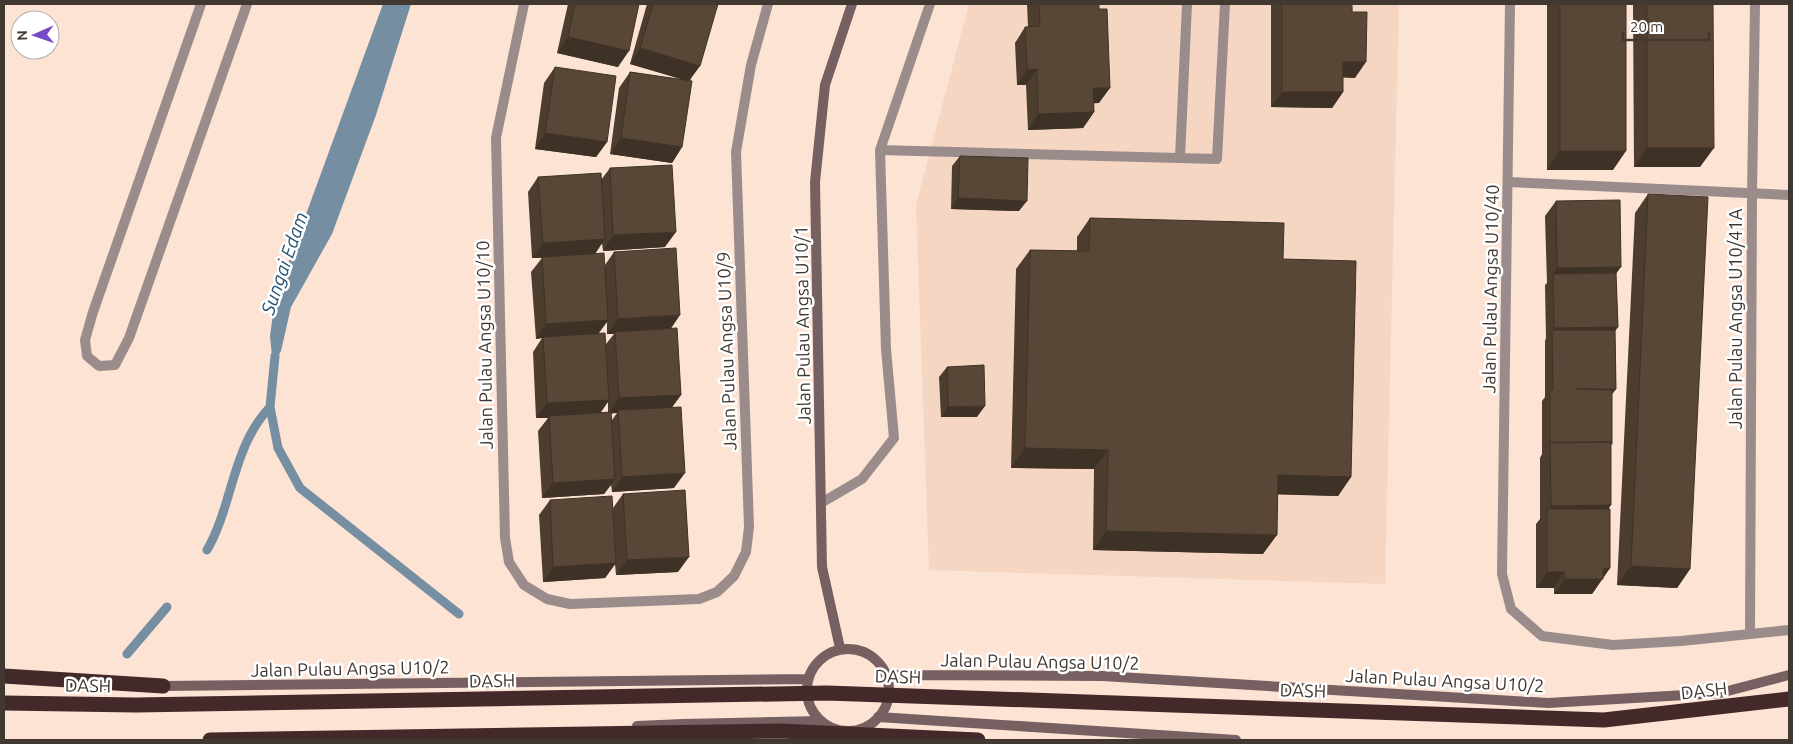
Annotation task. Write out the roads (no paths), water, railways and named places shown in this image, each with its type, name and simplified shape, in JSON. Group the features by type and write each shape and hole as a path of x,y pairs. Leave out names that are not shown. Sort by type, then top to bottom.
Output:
{"highway":[{"path":"4,676 163,686"},
{"name":"DASH","path":"4,703 136,705 827,693 1604,720 1789,699"},
{"path":"210,740 780,731 978,740"}],"street":[{"path":"201,4 96,302 85,340 87,356 99,366 115,365 129,338 247,4"},
{"name":"Jalan Pulau Angsa U10/10","path":"524,4 496,138 505,538 509,562 524,585 547,599 570,604 619,602"},
{"name":"Jalan Pulau Angsa U10/9","path":"619,602 699,599 717,592 734,576 746,552 749,527 736,152 751,65 768,4"},
{"name":"Jalan Pulau Angsa U10/1","path":"840,648 822,567 815,182 825,86 852,4"},
{"path":"821,503 862,478 894,438 886,349 880,150 930,4"},
{"path":"1180,158 1187,4"},
{"path":"880,150 1217,159 1225,4"},
{"name":"Jalan Pulau Angsa U10/40","path":"1510,4 1502,574 1511,609 1542,636 1613,645 1681,641 1789,630"},
{"name":"Jalan Pulau Angsa U10/41A","path":"1750,634 1755,4"},
{"path":"1508,182 1789,195"},
{"path":"840,648 863,650 882,665 890,688 884,712 866,728 841,736 821,721 808,702 808,679 820,659 840,648"},
{"name":"Jalan Pulau Angsa U10/2","path":"886,675 1102,676 1548,703 1720,693 1789,675"},
{"name":"Jalan Pulau Angsa U10/2","path":"163,686 808,679"},
{"path":"878,717 1236,740"},
{"path":"390,740 683,724 821,721"}],"water":[{"path":"383,4 411,4 376,115 332,234 291,307 281,351 273,366 270,336 275,299"}],"waterway":[{"name":"Sungai Edam","path":"275,356 270,407 278,448 300,488 459,614"},
{"path":"207,550 216,533 240,458 257,423 270,407"},
{"path":"127,654 167,607"}]}
